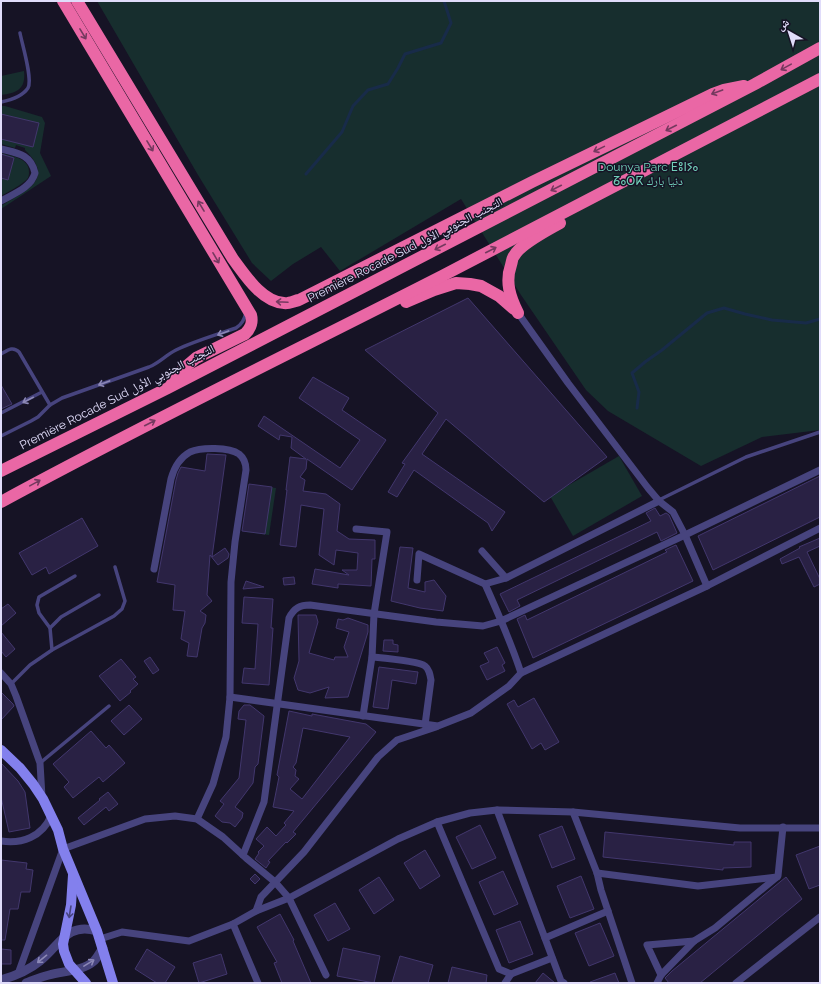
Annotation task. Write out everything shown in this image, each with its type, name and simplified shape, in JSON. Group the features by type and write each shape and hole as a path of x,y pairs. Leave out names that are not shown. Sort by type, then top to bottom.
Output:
{"highway":[{"path":"63,1 246,306 252,319 250,327 245,334 188,363 168,388"},
{"path":"77,1 233,259 248,279 267,297 275,302 285,304 299,300 539,178 713,94 735,87 755,84"},
{"name":"Première Rocade Sud التجنب الجنوبي الأول","path":"1,472 168,388 755,84 820,48"},
{"path":"518,313 511,299 509,270 514,256 523,246 553,227 820,79"},
{"path":"238,379 443,275 806,87"},
{"path":"168,176 179,169"},
{"path":"1,502 188,403 434,290 456,283 481,286 500,296 518,313"}],"main road":[{"path":"1,750 20,768 33,784 58,830 63,849 100,939 113,983"},
{"path":"73,873 71,905 63,944 69,964 86,983"}],"street":[{"path":"1,149 25,157 32,164 35,173 32,181 26,186 1,201"},
{"path":"518,313 568,383 659,501 673,512 685,535 707,586"},
{"path":"154,569 171,479 177,463 190,452 206,448 233,451 240,455 245,462 246,470 235,542 231,582 230,697 226,737 213,784 197,819"},
{"path":"243,855 264,802 290,618 295,609 300,606 310,605 436,622 483,626 501,621 820,470"},
{"path":"417,580 419,554 485,584 506,578 659,501"},
{"path":"356,528 387,532 374,614 372,657 363,716"},
{"path":"256,910 261,897 304,852 378,757 397,740 471,713 510,686 520,673 707,586 820,528"},
{"path":"482,551 506,578"},
{"path":"485,584 516,656 520,673"},
{"path":"372,657 420,663 427,668 430,680 425,725"},
{"path":"1,673 10,684 16,696 40,763 42,799"},
{"path":"230,697 438,726"},
{"path":"497,810 552,958 561,981 564,983"},
{"path":"100,939 122,932 189,941 233,924 256,910 289,898 398,839 437,822 470,813 497,810 573,812 740,828 820,828"},
{"path":"573,812 597,873 632,983"},
{"path":"1,841 11,843 21,842 31,838 40,831 51,816"},
{"path":"18,974 63,849 145,819 175,816 197,819 223,836 275,882 289,898 326,975"},
{"path":"437,822 499,968 511,974"},
{"path":"657,983 661,976 694,941 715,928 778,876 784,827"},
{"path":"597,873 698,886 778,876"},
{"path":"545,938 608,911"},
{"path":"736,983 820,918"},
{"path":"233,924 258,983"},
{"path":"1,980 30,968 48,954 64,937 76,930 83,928 90,929 100,939 99,955 94,961 87,965 48,975 26,983"},
{"path":"661,976 647,945 694,941"},
{"path":"505,983 511,974 552,958"}],"lane":[{"path":"1,102 12,100 19,96 28,87 29,82 27,67 20,33"},
{"path":"1,436 31,422 50,406 68,396 149,367 179,349 236,328 244,320 246,306"},
{"path":"1,354 10,349 18,350 50,406"},
{"path":"1,413 42,392"},
{"path":"659,501 746,457 820,432"},
{"path":"10,684 30,665 52,650 114,616 122,609 125,601 115,567"},
{"path":"52,650 50,628 39,612 37,605 39,597 75,576"},
{"path":"50,628 62,617 99,595"},
{"path":"40,763 110,706"}],"green space":[{"name":"Dounya Parc ⴹⵓⵏⵢⴰ ⵒⴰⵔⴽ دنيا بارك","path":"97,1 820,1 820,430 762,437 701,466 608,411 586,390 521,295 461,199 340,271 321,247 293,264 271,281 252,263 198,175"},
{"path":"24,71 24,82 22,86 12,93 1,95 1,76"},
{"path":"1,106 42,117 45,123 40,153 51,176 1,209 1,206 34,184 38,169 34,160 25,148 16,145 15,148 1,144"},
{"path":"1,153 19,158 26,164 29,173 26,180 1,196"},
{"path":"619,456 642,496 573,536 550,496"},
{"path":"252,485 276,488 269,535 246,532"}],"building":[{"path":"1,114 39,123 33,147 1,139"},
{"path":"1,154 14,158 8,180 1,178"},
{"path":"468,298 607,457 544,502 446,419 422,454 505,512 492,531 488,523 414,470 397,497 388,492 405,464 402,463 438,413 365,350"},
{"path":"313,377 349,398 342,410 386,440 352,490 307,459 306,469 300,477 305,480 303,491 326,494 340,504 337,531 349,539 375,540 375,559 372,559 371,586 338,584 338,588 312,584 315,569 349,575 342,570 357,570 358,553 336,550 334,565 319,555 324,509 301,505 296,547 280,545 290,457 306,459 291,448 292,437 280,435 279,440 258,426 264,416 340,468 360,440 299,398"},
{"path":"1,385 12,404 1,409"},
{"path":"207,454 226,455 212,557 225,548 229,554 228,558 218,565 210,555 207,595 212,601 200,611 206,615 197,657 187,656 189,643 181,639 185,611 173,610 175,585 157,582 178,473 181,467 205,471"},
{"path":"820,476 820,517 713,570 698,536"},
{"path":"249,484 272,487 265,534 242,531"},
{"path":"655,508 660,516 666,513 669,515 677,533 661,541 657,532 517,600 520,606 509,612 500,594 651,521 646,513"},
{"path":"82,518 98,546 49,574 46,567 32,575 19,553"},
{"path":"820,538 820,546 807,552 820,579 820,584 814,587 799,557 782,564 780,559 800,548 799,547"},
{"path":"676,545 693,581 533,658 517,619 525,615 527,620 667,552 665,550"},
{"path":"400,547 413,548 408,588 425,592 425,582 434,580 446,596 443,611 420,608 391,601"},
{"path":"294,577 295,584 284,585 283,578"},
{"path":"246,581 264,587 243,589"},
{"path":"244,597 273,599 271,628 273,628 269,685 242,683 244,668 255,669 258,624 242,623"},
{"path":"8,604 16,613 1,626 1,609"},
{"path":"298,615 316,615 318,622 309,653 334,660 335,657 348,657 344,647 349,632 336,628 338,619 343,620 348,618 368,625 368,632 348,697 325,698 329,687 310,693 298,690 294,678 299,661"},
{"path":"1,632 15,649 6,657 1,651"},
{"path":"384,640 393,640 393,644 398,645 398,652 383,651"},
{"path":"497,647 505,663 502,665 505,671 487,680 480,666 489,662 484,653"},
{"path":"150,657 159,670 153,674 144,661"},
{"path":"121,659 136,677 133,679 138,684 120,701 99,676"},
{"path":"379,667 418,672 416,684 392,680 388,709 373,707"},
{"path":"1,692 14,706 1,720"},
{"path":"534,698 559,742 545,750 541,743 532,749 507,704 514,700 518,707"},
{"path":"129,705 142,719 124,735 111,721"},
{"path":"244,705 250,705 264,716 258,764 255,767 253,783 235,807 243,813 242,818 235,827 230,823 222,822 215,816 224,804 220,801 239,778 246,720 238,719 239,711"},
{"path":"289,711 366,724 376,732 293,832 296,834 268,861 270,862 266,868 255,859 259,853 258,852 264,846 256,839 267,827 276,836 286,825 284,823 294,811 273,807 279,777 277,775","holes":["303,728 350,737 302,799 290,789 299,779 295,776 296,770 293,767 296,763"]},
{"path":"91,731 106,748 109,745 125,763 103,782 99,777 73,798 64,787 69,782 53,764"},
{"path":"1,763 18,781 25,792 30,828 9,832 1,797"},
{"path":"108,792 118,804 109,811 106,807 84,825 78,818"},
{"path":"480,825 496,858 472,869 456,837"},
{"path":"562,826 575,859 552,868 539,835"},
{"path":"605,832 734,845 734,842 751,842 751,867 723,868 723,870 603,857"},
{"path":"820,846 820,885 809,889 796,855"},
{"path":"425,850 440,876 420,889 404,863"},
{"path":"1,860 27,863 26,869 33,870 30,892 21,892 18,909 10,909 5,940 1,940"},
{"path":"503,871 518,904 494,915 479,882"},
{"path":"255,874 260,879 255,884 250,879"},
{"path":"581,876 594,909 570,918 557,886"},
{"path":"379,877 394,900 374,914 359,890"},
{"path":"786,877 802,899 700,983 669,983 665,978 672,971"},
{"path":"335,903 350,929 328,941 314,915"},
{"path":"280,914 294,940 293,941 311,983 282,983 274,963 277,962 257,927"},
{"path":"520,921 533,954 509,963 496,930"},
{"path":"600,923 614,956 589,966 575,933"},
{"path":"343,948 380,956 374,983 337,976"},
{"path":"1,949 11,950 11,964 1,964"},
{"path":"147,949 175,967 165,983 157,983 135,969"},
{"path":"221,954 227,974 199,983 193,963"},
{"path":"400,956 433,965 428,983 392,983"},
{"path":"452,967 487,975 486,983 448,983"},
{"path":"543,973 555,983 535,983"},
{"path":"615,973 619,983 590,983 590,982"}],"waterway":[{"path":"306,174 342,132 353,106 368,90 388,84 405,54 441,43 451,23 444,1"},
{"path":"637,408 639,392 632,373 707,313 724,308 772,320 806,323 820,319"}]}
